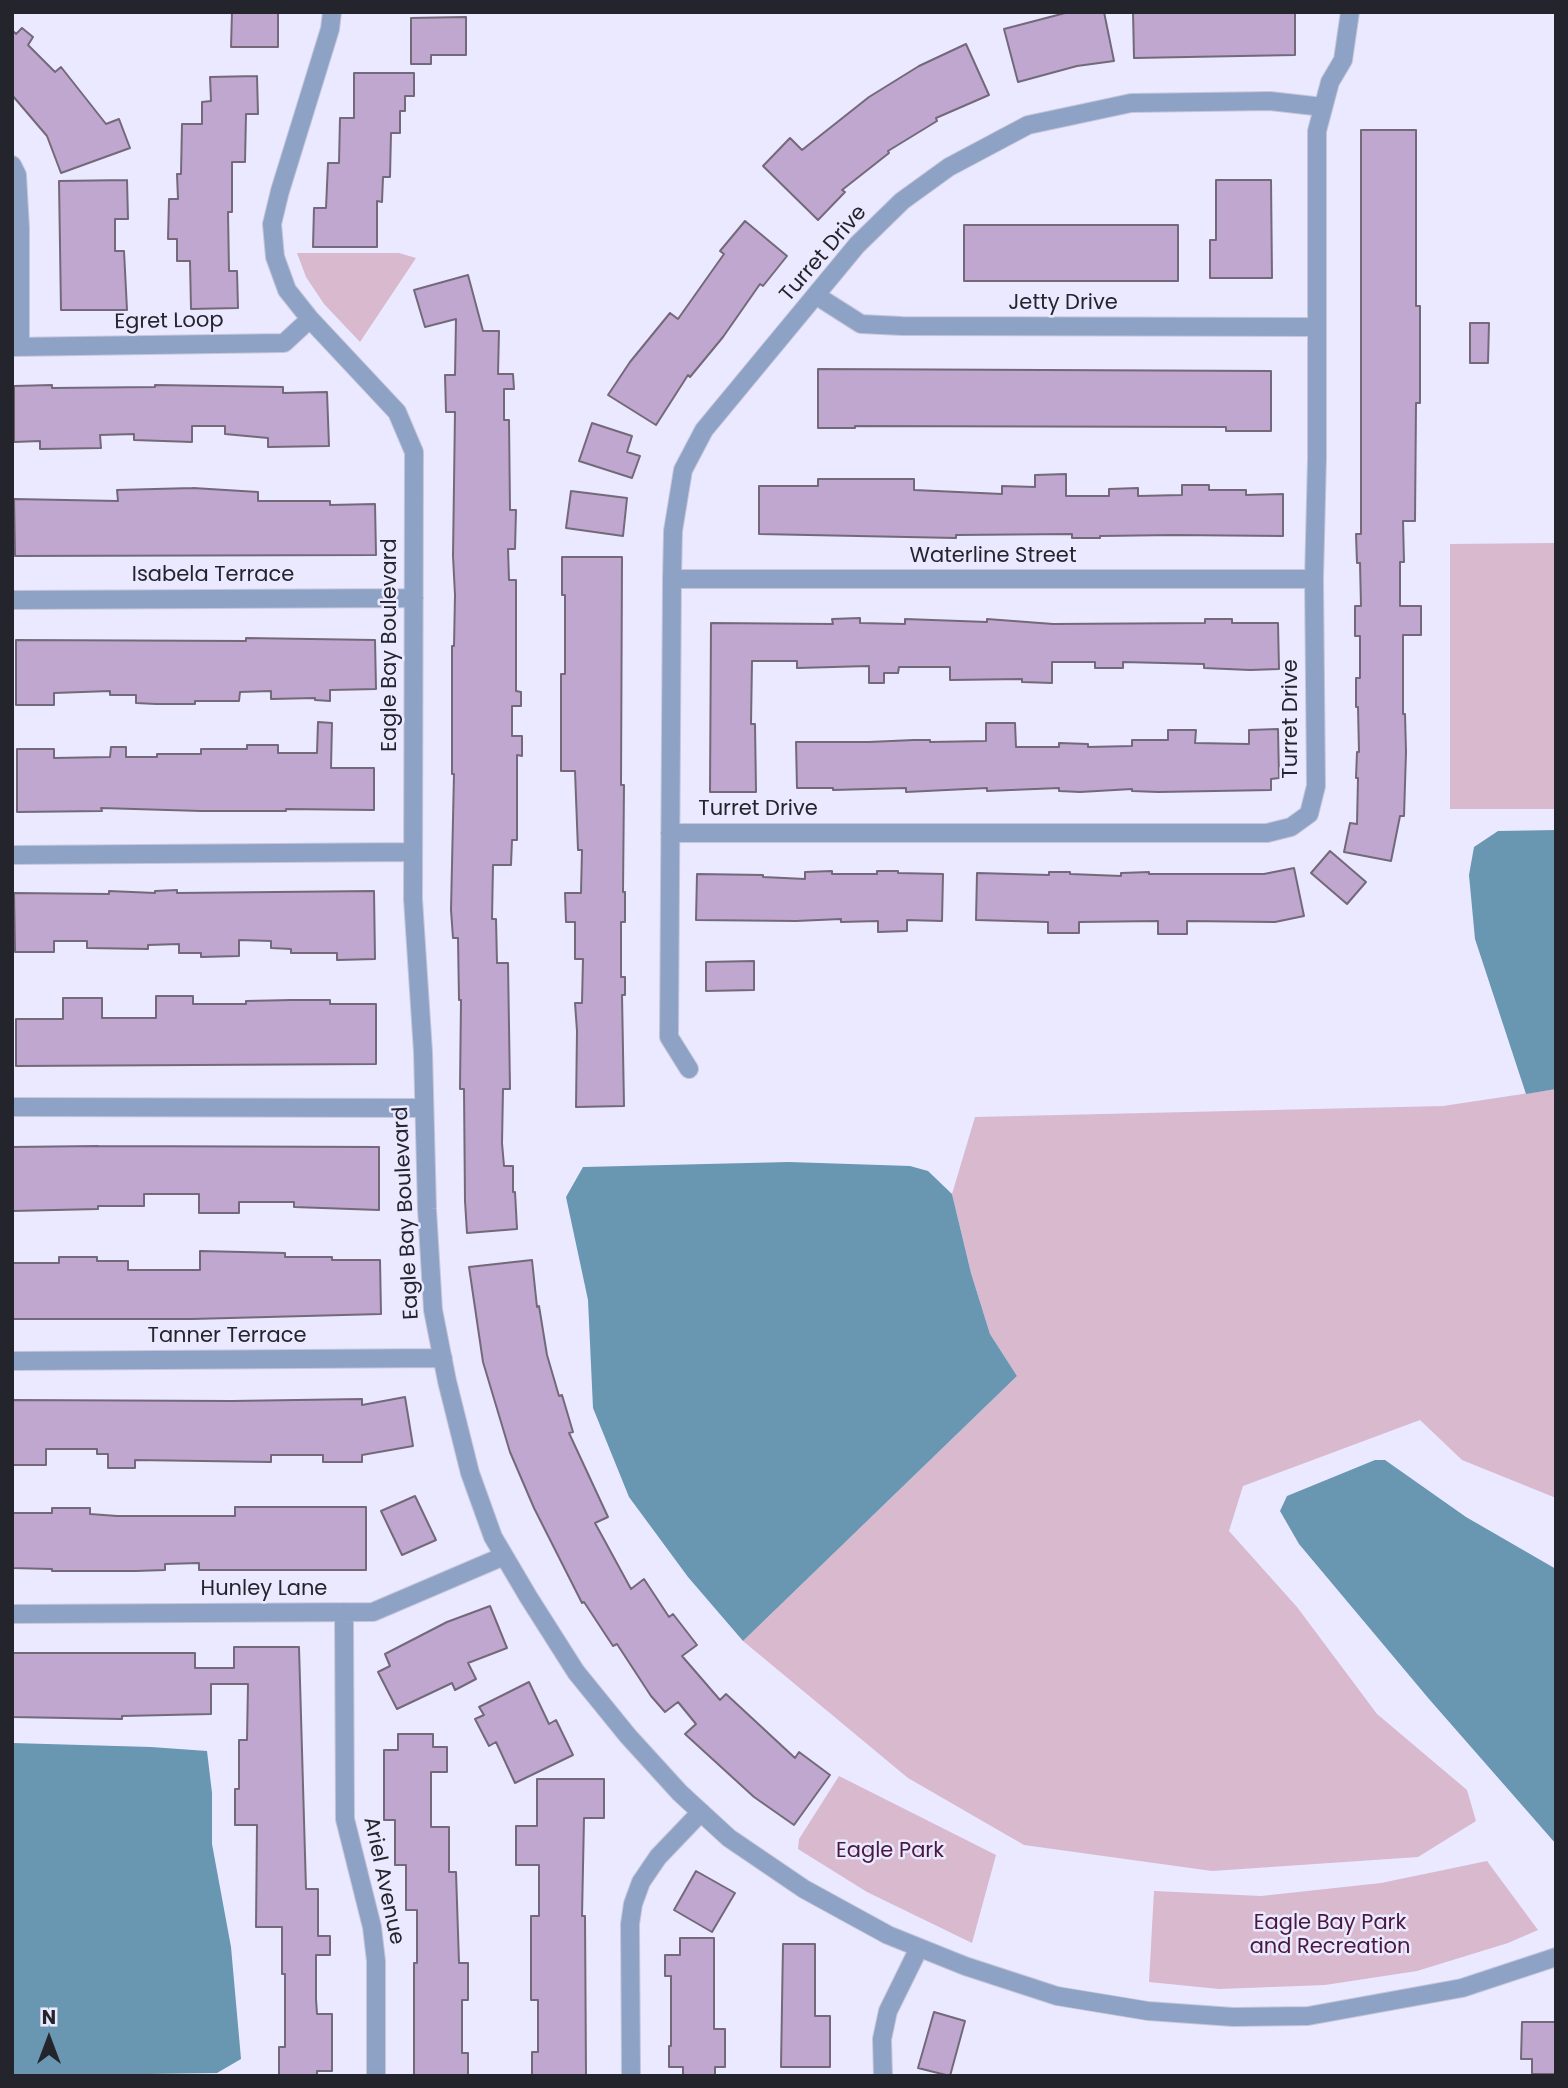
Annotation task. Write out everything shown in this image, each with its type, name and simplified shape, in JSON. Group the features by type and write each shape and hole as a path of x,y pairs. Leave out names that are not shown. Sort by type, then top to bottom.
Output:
{"street":[{"name":"Eagle Bay Boulevard","path":"332,12 330,29 272,224 275,257 287,290 310,319 397,412 414,452 412,852 426,1209 433,1310 470,1473 493,1537 576,1672 628,1736 701,1812 729,1838 804,1889 888,1935 965,1966 1057,1996 1148,2011 1233,2017 1308,2016 1462,1988 1556,1957"},
{"name":"Turret Drive","path":"670,833 1267,833 1291,827 1309,814 1316,786 1314,579 1317,131 1330,82 1343,60 1350,12"},
{"name":"Turret Drive","path":"689,1069 670,1037 673,531 683,470 704,430 857,245 902,201 949,167 1028,125 1131,103 1270,101 1323,107"},
{"name":"Egret Loop","path":"12,165 17,175 20,228 16,346 284,343 310,319"},
{"name":"Jetty Drive","path":"817,296 861,324 902,327 1317,327"},
{"name":"Waterline Street","path":"672,579 1314,579"},
{"name":"Isabela Terrace","path":"12,600 414,598"},
{"path":"12,855 412,852"},
{"path":"12,1107 424,1108"},
{"name":"Tanner Terrace","path":"12,1361 443,1359"},
{"name":"Hunley Lane","path":"12,1614 373,1612 504,1556"},
{"name":"Ariel Avenue","path":"344,1612 345,1819 376,1961 376,2076"},
{"path":"631,2076 632,1904 641,1882 658,1857 701,1812"},
{"path":"883,2076 882,2039 888,2011 919,1948"}],"green space":[{"path":"297,253 399,253 416,258 360,342 324,304 306,277"},
{"path":"1556,543 1556,809 1450,809 1450,544"},
{"path":"1556,1089 1556,1498 1462,1460 1420,1420 1243,1486 1229,1531 1297,1607 1377,1714 1467,1790 1476,1821 1418,1857 1212,1871 1024,1845 908,1778 743,1641 1017,1376 990,1334 971,1273 952,1194 975,1117 1443,1106"},
{"name":"Eagle Park","path":"839,1776 996,1855 972,1943 867,1892 798,1849 799,1839"},
{"name":"Eagle Bay Park and Recreation","path":"1487,1861 1538,1930 1508,1943 1417,1971 1325,1985 1219,1989 1149,1982 1154,1891 1261,1896 1381,1883"}],"water":[{"path":"1556,830 1556,1089 1526,1094 1475,939 1469,875 1474,847 1498,831"},
{"path":"789,1162 910,1166 928,1171 952,1194 971,1273 990,1334 1017,1376 743,1641 688,1577 629,1497 593,1408 588,1300 566,1197 583,1167"},
{"path":"1375,1460 1385,1460 1466,1517 1556,1569 1556,1844 1429,1699 1299,1544 1280,1511 1287,1496"},
{"path":"12,1743 207,1751 212,1793 212,1844 231,1947 241,2059 217,2073 12,2076"}],"building":[{"path":"232,12 278,12 278,47 231,47"},
{"path":"1069,12 1104,12 1114,61 1077,66 1018,82 1004,29"},
{"path":"1133,12 1295,12 1295,55 1134,58"},
{"path":"466,17 466,55 431,55 431,64 411,64 411,18"},
{"path":"22,28 33,37 28,45 55,72 61,67 106,124 119,119 130,148 61,173 47,136 12,95 12,30 16,34"},
{"path":"966,44 989,95 936,118 937,121 888,151 889,153 842,190 845,192 818,220 763,166 790,138 802,150 869,97 919,66"},
{"path":"354,73 414,73 414,96 405,96 405,111 400,111 400,133 391,133 390,177 383,177 382,202 377,201 377,247 313,247 314,208 326,208 328,163 339,163 340,118 354,118"},
{"path":"257,76 258,114 246,114 245,162 232,162 232,212 228,212 229,271 237,271 238,308 191,309 190,261 177,261 177,239 168,239 169,199 178,199 177,174 181,174 182,124 202,124 202,102 211,101 210,77"},
{"path":"1361,130 1416,130 1416,306 1420,306 1420,403 1416,403 1415,521 1403,521 1404,562 1400,562 1400,606 1421,606 1421,635 1403,635 1406,752 1404,816 1400,816 1391,861 1344,852 1350,823 1357,824 1356,778 1359,752 1356,678 1360,678 1360,636 1355,636 1355,606 1361,606 1356,534 1361,534"},
{"path":"127,180 128,219 115,219 115,251 124,251 127,310 61,310 59,181"},
{"path":"1216,180 1271,180 1272,278 1210,278 1210,240 1216,240"},
{"path":"745,221 787,256 763,286 760,284 723,337 690,377 688,375 656,425 608,395 630,362 670,313 678,319 724,254 720,251"},
{"path":"964,225 1178,225 1178,281 964,281"},
{"path":"468,275 483,331 499,331 498,374 513,374 514,389 504,389 504,420 509,420 510,510 516,510 515,549 508,549 509,580 516,580 516,691 521,692 521,706 512,706 512,736 522,736 522,756 517,755 517,840 512,840 511,865 493,865 492,919 496,919 497,963 508,963 510,1089 503,1089 502,1143 504,1166 513,1166 517,1229 467,1233 464,1089 460,1089 461,1000 458,938 453,938 451,910 455,412 446,412 445,375 455,375 456,319 425,327 414,290"},
{"path":"1470,323 1489,323 1488,363 1470,363"},
{"path":"818,369 1271,371 1271,431 1226,431 1226,427 818,428"},
{"path":"52,385 52,388 155,385 283,387 283,393 327,392 329,446 268,447 268,438 225,434 225,426 192,426 192,442 134,440 134,434 100,435 101,448 40,449 40,441 14,442 14,386"},
{"path":"592,423 632,436 627,452 640,456 632,478 579,461"},
{"path":"1066,474 1066,496 1109,496 1109,489 1138,488 1138,496 1182,495 1182,485 1209,485 1209,490 1246,490 1246,495 1283,494 1283,536 1072,538 1072,534 956,535 956,538 759,534 759,486 818,486 818,479 914,479 914,490 1002,494 1002,486 1035,487 1035,475"},
{"path":"193,488 258,492 258,501 330,501 330,505 375,504 376,555 15,556 14,499 118,501 117,490"},
{"path":"571,491 627,498 623,536 566,528"},
{"path":"562,557 622,557 621,785 624,785 625,922 621,922 621,977 625,977 625,995 622,995 624,1106 576,1107 575,1003 582,1003 583,959 575,959 575,922 566,922 565,893 581,893 582,850 578,850 575,771 561,771 561,674 565,674"},
{"path":"860,618 860,623 905,624 905,619 987,622 987,619 1053,624 1205,623 1205,619 1232,619 1232,623 1278,623 1279,669 1204,668 1204,664 1123,662 1123,668 1095,668 1095,662 1052,662 1052,683 1022,682 1022,679 950,680 950,667 899,667 898,673 884,673 884,683 869,683 869,666 797,668 797,661 752,661 751,724 755,724 756,792 710,792 711,623 833,624 832,619"},
{"path":"246,638 375,640 376,689 330,690 330,701 315,698 271,699 271,691 240,692 239,701 195,701 195,704 136,703 136,695 110,695 110,691 54,693 54,705 16,705 16,640 246,641"},
{"path":"318,722 332,723 331,768 374,768 374,810 201,811 101,808 102,811 17,812 17,749 54,749 54,758 110,757 111,747 126,747 126,757 201,754 201,749 247,749 247,745 278,745 278,753 317,753"},
{"path":"986,723 1015,723 1016,747 1059,747 1059,743 1088,744 1088,747 1132,746 1132,740 1168,740 1168,730 1196,730 1195,743 1249,744 1249,730 1278,729 1279,778 1271,779 1271,790 1158,792 1132,789 1080,792 1059,791 1059,788 987,791 987,788 906,792 906,788 797,788 796,742 986,741"},
{"path":"1330,851 1366,882 1347,904 1311,873"},
{"path":"1294,868 1304,916 1275,922 1187,921 1187,934 1158,934 1158,921 1079,922 1079,933 1048,933 1048,922 976,920 977,873 1049,875 1049,872 1070,872 1121,876 1121,873 1149,872 1264,874"},
{"path":"832,871 832,874 898,871 943,874 942,921 907,920 907,931 878,932 878,921 696,920 697,874 805,879 805,872"},
{"path":"177,890 177,893 374,891 375,959 337,960 337,953 291,953 291,949 271,948 271,941 239,940 239,956 201,957 201,953 179,953 179,944 148,945 148,949 87,948 87,941 54,941 54,952 15,952 14,893 109,894 109,891 155,893"},
{"path":"754,961 754,990 706,991 706,962"},
{"path":"156,996 193,996 193,1004 330,1000 330,1004 376,1004 376,1064 16,1066 16,1019 63,1019 63,998 102,998 102,1018 156,1018"},
{"path":"12,1147 379,1147 379,1210 294,1207 294,1202 239,1202 239,1213 199,1213 199,1194 144,1194 144,1206 12,1211"},
{"path":"200,1251 285,1253 285,1257 332,1257 332,1260 380,1260 381,1314 192,1319 12,1319 12,1263 59,1263 59,1257 97,1257 97,1261 128,1261 128,1270 200,1270"},
{"path":"532,1260 537,1307 539,1306 547,1355 573,1432 569,1433 608,1517 595,1523 631,1589 644,1579 669,1617 673,1614 697,1645 682,1656 720,1700 726,1694 795,1758 799,1752 830,1775 794,1825 754,1797 685,1734 696,1724 678,1702 665,1712 651,1696 617,1644 613,1646 584,1602 582,1603 534,1508 510,1452 483,1362 469,1267"},
{"path":"405,1397 413,1446 362,1455 362,1462 323,1462 323,1455 271,1455 271,1462 135,1460 135,1468 108,1468 108,1454 97,1454 97,1449 46,1449 46,1465 12,1465 12,1400 362,1399 362,1405"},
{"path":"415,1496 436,1540 402,1555 381,1511"},
{"path":"235,1507 366,1507 366,1570 199,1570 199,1563 165,1564 165,1570 136,1571 12,1568 12,1513 52,1513 52,1508 90,1508 90,1514 117,1516 235,1516"},
{"path":"490,1606 507,1648 468,1663 476,1679 455,1690 452,1683 397,1709 378,1672 390,1666 385,1654 447,1622"},
{"path":"234,1647 299,1647 306,1889 318,1889 318,1936 330,1936 330,1955 316,1955 316,1999 317,2014 332,2014 332,2071 317,2071 317,2076 279,2076 279,2047 285,2047 282,1927 256,1927 257,1825 235,1825 235,1789 239,1789 239,1740 247,1740 248,1684 211,1684 211,1714 122,1716 122,1719 12,1717 12,1653 195,1653 195,1668 234,1668"},
{"path":"529,1682 549,1724 556,1720 573,1755 515,1783 496,1742 489,1746 475,1719 484,1715 479,1707"},
{"path":"398,1734 433,1734 433,1747 447,1747 447,1772 431,1772 431,1827 449,1827 449,1872 456,1872 459,1963 468,1963 468,2000 462,2000 462,2053 468,2053 468,2076 414,2076 417,1910 406,1910 406,1865 395,1865 395,1820 384,1820 384,1750 398,1750"},
{"path":"537,1779 604,1779 604,1818 584,1818 582,1916 585,1916 586,2076 532,2076 532,2052 538,2052 538,2000 531,2000 531,1916 539,1916 539,1865 516,1865 516,1826 537,1826"},
{"path":"696,1871 735,1893 712,1932 674,1910"},
{"path":"680,1938 714,1938 714,2029 725,2029 725,2067 715,2067 715,2076 683,2076 683,2067 669,2067 671,1976 665,1976 665,1955 680,1955"},
{"path":"783,1944 815,1944 815,2016 830,2016 830,2067 781,2067"},
{"path":"934,2012 965,2021 950,2076 918,2068"},
{"path":"1522,2022 1556,2022 1556,2074 1532,2074 1532,2059 1521,2059"}]}
